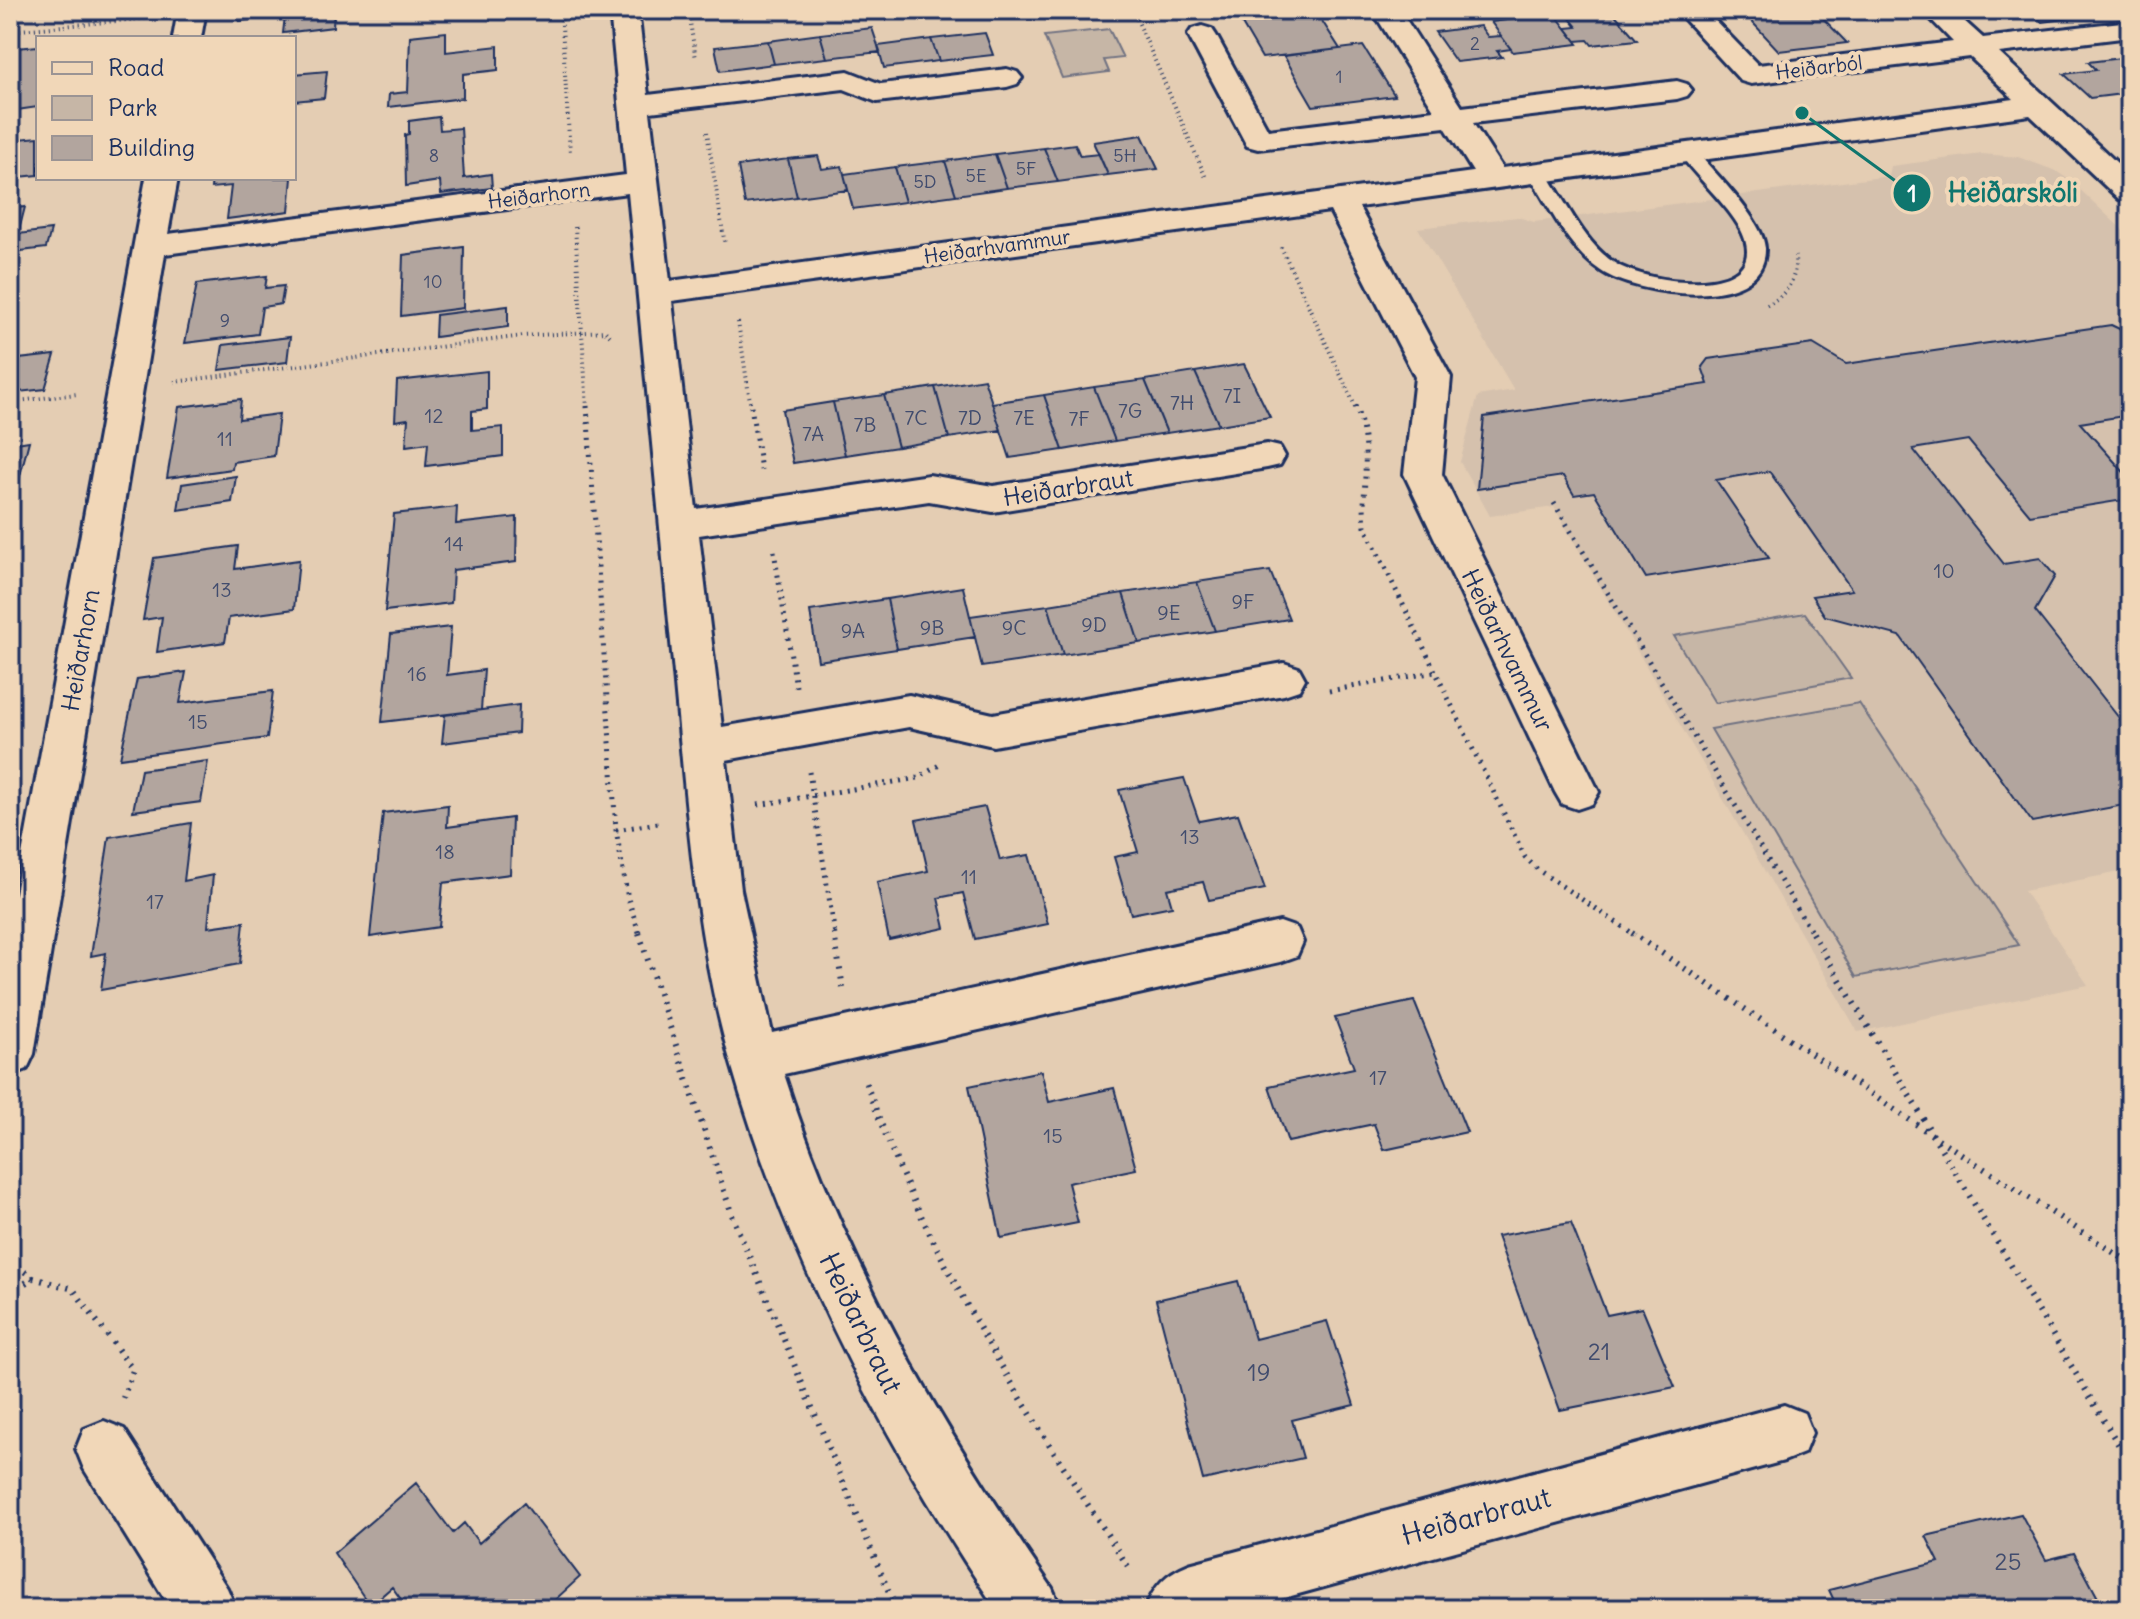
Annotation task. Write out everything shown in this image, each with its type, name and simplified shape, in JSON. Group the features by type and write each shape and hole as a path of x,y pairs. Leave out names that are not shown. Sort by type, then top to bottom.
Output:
{"street":[{"name":"Heiðarbraut","path":"624,10 718,890 733,972 754,1059 792,1171 842,1290 907,1416 988,1548 1031,1609"},
{"path":"1386,10 1493,179"},
{"name":"Heiðarból","path":"1690,10 1751,75 2130,29"},
{"path":"1936,10 2130,192"},
{"path":"1202,35 1258,140 1677,90"},
{"path":"635,105 848,80 877,93 1007,78"},
{"name":"Heiðarhvammur","path":"655,293 2037,105"},
{"name":"Heiðarhorn","path":"10,1054 162,180"},
{"name":"Heiðarhorn","path":"151,246 643,182"},
{"name":"Heiðarhvammur","path":"1340,200 1433,377 1423,474 1577,792"},
{"name":"Heiðarbraut","path":"680,525 929,488 993,499 1267,456"},
{"path":"703,747 909,711 993,730 1284,679"},
{"path":"754,1059 1280,942"},
{"name":"Heiðarbraut","path":"1157,1596 1189,1594 1784,1433"},
{"path":"104,1449 206,1609"}],"lane":[{"path":"1537,173 1592,254 1605,265 1622,275 1654,286 1709,288 1742,275 1757,254 1756,241 1750,229 1688,153"}],"path":[{"path":"688,10 851,1037 889,1145 936,1252 996,1364 1157,1596"},
{"path":"1133,10 1223,216"},
{"path":"10,31 190,21"},
{"path":"1554,503 2130,1464"},
{"path":"10,1261 33,1278 73,1289 133,1370 104,1449"},
{"path":"10,1293 33,1278"}],"shaded area":[{"path":"1982,154 2018,157 2056,171 2071,181 2130,237 2130,870 2024,891 2088,985 1858,1032 1554,507 1490,516 1460,462 1478,396 1514,390 1418,228 1518,217 1534,222 1889,176 1891,166"}],"green space":[{"path":"1109,29 1123,58 1104,60 1109,72 1062,78 1044,36"},
{"path":"1805,613 1851,678 1715,703 1674,636"},
{"path":"1859,703 2019,945 1856,977 1711,729"}],"building":[{"path":"78,10 122,10 77,16"},
{"path":"240,10 334,10 333,27 283,33 285,16 239,21"},
{"path":"1315,10 1340,49 1262,58 1235,12"},
{"path":"1741,10 1815,10 1847,43 1779,51"},
{"path":"2028,10 2112,10 2115,12 2042,22"},
{"path":"1612,11 1637,40 1592,45 1588,40 1576,41 1566,28 1577,27 1568,16"},
{"path":"1555,14 1578,44 1513,52 1491,22"},
{"path":"1480,26 1488,37 1501,36 1511,49 1497,51 1502,57 1456,62 1435,32"},
{"path":"872,28 880,52 827,58 820,34"},
{"path":"446,32 446,52 498,46 498,70 463,74 463,98 388,107 389,94 408,92 410,36"},
{"path":"985,33 993,55 939,61 931,39"},
{"path":"820,34 827,58 774,64 768,41"},
{"path":"931,39 939,61 884,68 878,46"},
{"path":"768,41 774,64 720,71 715,47"},
{"path":"36,46 36,107 10,111 10,70 16,48"},
{"path":"1363,46 1395,96 1313,106 1284,56"},
{"path":"2130,57 2130,93 2090,98 2064,74 2096,70 2088,62"},
{"path":"327,71 324,98 296,101 296,74"},
{"path":"439,117 440,130 461,128 464,178 491,174 492,188 441,194 440,181 406,186 405,135 409,134 409,121"},
{"path":"1142,135 1158,169 1108,175 1093,142"},
{"path":"36,137 36,175 10,178 10,140"},
{"path":"1075,144 1080,156 1099,154 1108,175 1058,182 1044,148"},
{"path":"1044,148 1058,182 1007,188 995,154"},
{"path":"995,154 1007,188 956,195 945,161"},
{"path":"818,156 822,169 842,166 848,190 797,197 788,159"},
{"path":"788,159 797,197 745,204 738,166"},
{"path":"945,161 956,195 905,202 895,167"},
{"path":"895,167 905,202 853,209 844,174"},
{"path":"212,180 292,180 289,211 227,219 231,186 211,188"},
{"path":"25,207 18,234 51,230 46,248 13,252 10,262 10,209"},
{"path":"464,247 463,308 401,316 403,255"},
{"path":"267,276 265,288 284,286 281,304 262,307 258,334 185,343 197,284"},
{"path":"508,306 508,327 435,337 436,315"},
{"path":"2111,325 2130,334 2130,415 2080,423 2130,479 2130,499 2030,515 1968,440 1913,449 2004,564 2040,558 2055,576 2035,611 2130,732 2130,804 2032,822 1900,636 1825,616 1812,596 1852,590 1769,471 1716,480 1769,558 1646,578 1594,492 1574,495 1563,476 1477,489 1484,417 1708,384 1702,367 1708,359 1813,344 1846,364"},
{"path":"290,337 287,362 219,370 223,345"},
{"path":"55,355 45,389 10,393 10,360"},
{"path":"1244,364 1270,417 1219,425 1195,372"},
{"path":"487,371 487,409 472,411 472,430 503,427 503,456 426,466 428,443 406,446 408,419 395,421 397,381"},
{"path":"1195,372 1219,425 1167,433 1145,380"},
{"path":"984,379 1001,430 949,438 935,387"},
{"path":"1145,380 1167,433 1115,441 1094,387"},
{"path":"935,387 949,438 898,447 884,395"},
{"path":"1094,387 1115,441 1063,450 1044,395"},
{"path":"884,395 898,447 845,455 833,402"},
{"path":"1044,395 1063,450 1010,458 992,403"},
{"path":"241,399 239,419 279,414 274,456 233,462 232,469 167,478 179,407"},
{"path":"833,402 845,455 793,463 782,410"},
{"path":"29,441 15,495 10,495 10,444"},
{"path":"236,476 232,502 178,510 182,484"},
{"path":"457,507 456,524 517,517 516,562 453,570 451,603 385,611 394,514"},
{"path":"238,546 235,569 299,560 294,609 229,618 225,642 157,652 162,617 143,620 154,558"},
{"path":"1270,571 1289,619 1215,631 1197,582"},
{"path":"1197,582 1215,631 1139,643 1123,593"},
{"path":"963,587 975,637 897,649 887,599"},
{"path":"1123,593 1139,643 1063,655 1048,605"},
{"path":"887,599 897,649 818,661 810,611"},
{"path":"1048,605 1063,655 982,667 970,616"},
{"path":"451,627 447,675 484,670 481,710 382,722 391,634"},
{"path":"186,672 180,703 273,691 267,738 120,758 137,679"},
{"path":"519,705 518,733 442,743 445,715"},
{"path":"208,761 201,802 133,811 141,770"},
{"path":"1184,778 1199,821 1238,814 1265,889 1209,900 1203,882 1167,889 1172,906 1131,914 1114,857 1138,852 1119,790"},
{"path":"448,805 447,827 512,818 510,874 443,883 439,927 370,937 383,813"},
{"path":"985,807 1000,860 1029,855 1048,924 975,939 963,893 938,898 945,928 889,940 877,882 928,871 916,820"},
{"path":"191,823 184,881 213,875 208,927 244,922 240,964 101,990 106,953 91,956 109,837"},
{"path":"1414,1001 1467,1132 1384,1150 1374,1124 1288,1142 1269,1086 1354,1068 1335,1018"},
{"path":"1041,1071 1049,1102 1114,1088 1136,1169 1068,1183 1078,1223 1001,1238 969,1086"},
{"path":"1571,1223 1607,1315 1642,1308 1675,1387 1560,1410 1497,1236"},
{"path":"1238,1281 1255,1339 1327,1321 1354,1405 1292,1420 1303,1458 1203,1480 1156,1300"},
{"path":"416,1483 453,1533 464,1523 479,1543 524,1503 580,1577 545,1609 408,1609 392,1587 370,1606 334,1553"},
{"path":"2021,1514 2046,1560 2074,1553 2104,1609 1838,1609 1829,1590 1939,1562 1926,1536"}],"place":[{"name":"Heiðarskóli","path":"1802,113"}]}
